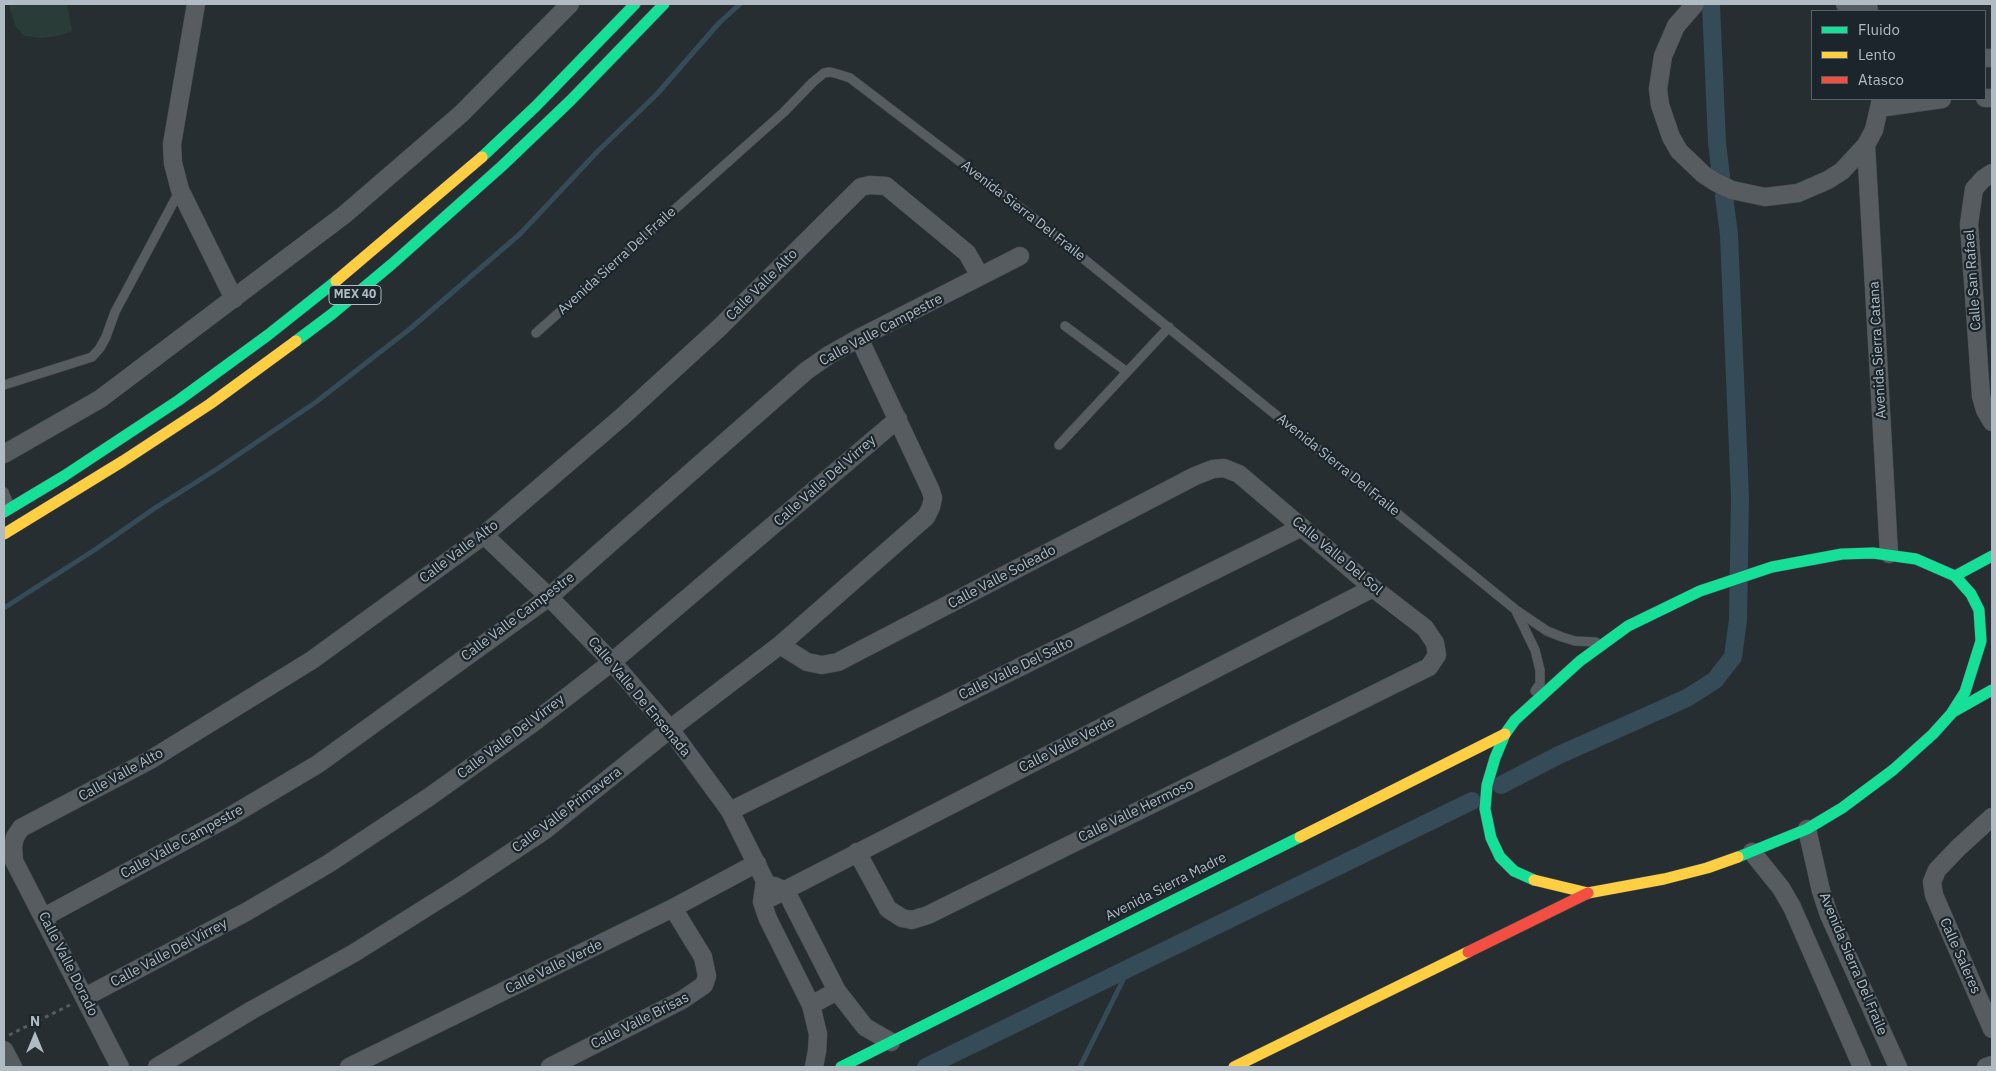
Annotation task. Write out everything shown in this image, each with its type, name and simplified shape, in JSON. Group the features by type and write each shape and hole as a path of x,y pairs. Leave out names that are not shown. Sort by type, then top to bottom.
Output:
{"main road":[{"name":"MEX 40","path":"7,510 64,476 178,400 268,335 344,274 483,156 536,106 635,4"},
{"name":"MEX 40","path":"4,534 108,471 210,404 332,314 392,264 502,166 572,100 664,4"},
{"path":"1234,1067 1588,893 1664,879 1707,868 1807,829 1842,808 1893,770 1933,734 1951,714 1965,692 1981,641 1979,610 1971,594 1955,576 1916,559 1889,554 1842,554 1772,567 1700,590 1628,626 1580,661 1515,720 1505,734 1494,758 1487,785 1485,809 1491,838 1500,857 1514,870 1540,883 1588,893"},
{"path":"1955,576 1992,556"},
{"path":"1951,714 1992,690"},
{"name":"Avenida Sierra Madre","path":"840,1067 1505,734"}],"street":[{"path":"196,4 172,144 173,163 180,190 234,299"},
{"path":"4,454 100,398 344,215 461,114 570,4"},
{"path":"1695,4 1676,26 1662,56 1658,89 1660,105 1671,137 1680,151 1703,174 1732,190 1764,197 1781,196 1814,188 1842,171 1866,145 1874,130 1880,104 1922,100"},
{"name":"Avenida Sierra Catana","path":"1866,145 1889,554"},
{"name":"Calle San Rafael","path":"1992,173 1974,189 1969,224 1981,396 1985,410 1992,422"},
{"name":"Calle Valle Alto","path":"14,861 13,848 15,837 21,828 150,760 312,660 484,535 623,416 719,328 854,192 870,185 886,186 967,253 980,276"},
{"name":"Calle Valle Campestre","path":"44,917 229,817 318,764 549,597 800,376 829,355 1020,256"},
{"path":"859,338 898,419"},
{"name":"Calle Valle Primavera","path":"157,1067 252,1010 354,953 545,830 670,729 780,645 926,517 932,507 933,498 898,419"},
{"name":"Calle Valle Del Virrey","path":"85,997 246,912 328,864 429,797 533,723 612,662 898,419"},
{"name":"Calle Valle Del Sol","path":"1224,468 1239,474 1373,588 1425,628 1435,643 1437,655"},
{"name":"Calle Valle Soleado","path":"780,645 806,662 822,665 838,662 1195,476 1213,469 1224,468"},
{"name":"Calle Valle Del Salto","path":"730,811 1302,527"},
{"name":"Calle Valle De Ensenada","path":"484,535 549,597 612,662 670,729 730,811 764,881 762,902"},
{"name":"Calle Valle Verde","path":"762,902 1373,588"},
{"name":"Calle Valle Hermoso","path":"858,852 888,909 902,918 912,920 928,915 1429,667 1437,655"},
{"name":"Calle Saleres","path":"1992,817 1937,870 1932,882 1934,895 1992,1029"},
{"name":"Avenida Sierra Del Fraile","path":"1807,829 1829,915 1898,1067"},
{"path":"1752,852 1781,888 1792,908 1862,1067"},
{"name":"Calle Valle Dorado","path":"14,861 120,1067"},
{"name":"Calle Valle Verde","path":"349,1067 673,908 757,864"},
{"path":"764,881 783,890 790,899 837,991 865,1027 891,1042"},
{"path":"762,902 811,1005 818,1034 814,1067"},
{"name":"Calle Valle Brisas","path":"550,1067 682,1000 704,985 707,976 702,957 673,908"},
{"path":"811,1005 837,991"},
{"path":"4,1050 12,1067"},
{"path":"1986,1067 1992,1064"}],"lane":[{"name":"Avenida Sierra Del Fraile","path":"536,333 784,112 813,82 824,73 830,72 850,78 1026,212 1516,610 1547,631 1562,637 1586,643 1606,642"},
{"path":"4,385 92,358 106,337 115,312 180,190"},
{"path":"1066,326 1127,372"},
{"path":"1059,446 1168,327"},
{"path":"4,492 7,510"},
{"name":"Avenida Sierra Del Fraile","path":"1515,720 1540,684 1540,670 1532,642 1516,610"}],"path":[{"path":"4,1038 85,997"}],"green space":[{"path":"8,4 67,4 72,31 58,36 41,38 25,36 16,27"}],"waterway":[{"path":"4,608 316,402 411,328 520,234 597,152 657,94 719,23 740,4"},
{"path":"1711,4 1717,143 1721,176"},
{"path":"1501,785 1559,755 1687,698 1715,680 1733,657 1738,620 1740,497 1729,235 1724,196"},
{"path":"926,1067 1472,801"},
{"path":"1080,1067 1129,968"}],"traffic: fast":[{"path":"482,157 536,106 635,4"},
{"path":"296,341 392,264 502,166 571,100 664,4"},
{"path":"4,512 64,476 179,400 268,335 336,281"},
{"path":"1738,857 1807,829 1842,808 1893,770 1933,734 1951,714 1965,692 1981,641 1979,610 1971,594 1955,576 1916,559 1873,553"},
{"path":"1534,880 1514,871 1500,857 1491,838 1485,809 1487,785 1495,758 1505,734 1515,720 1580,661 1628,626 1700,591 1772,567 1842,554 1873,553"},
{"path":"1955,576 1992,556"},
{"path":"1953,712 1992,690"},
{"path":"841,1067 1300,837"}],"traffic: slow":[{"path":"336,281 482,157"},
{"path":"4,534 123,461 210,404 296,341"},
{"path":"1300,837 1505,734"},
{"path":"1534,880 1588,893 1664,879 1707,868 1738,857"},
{"path":"1234,1067 1468,952"}],"traffic: jam":[{"path":"1468,952 1588,893"}]}
